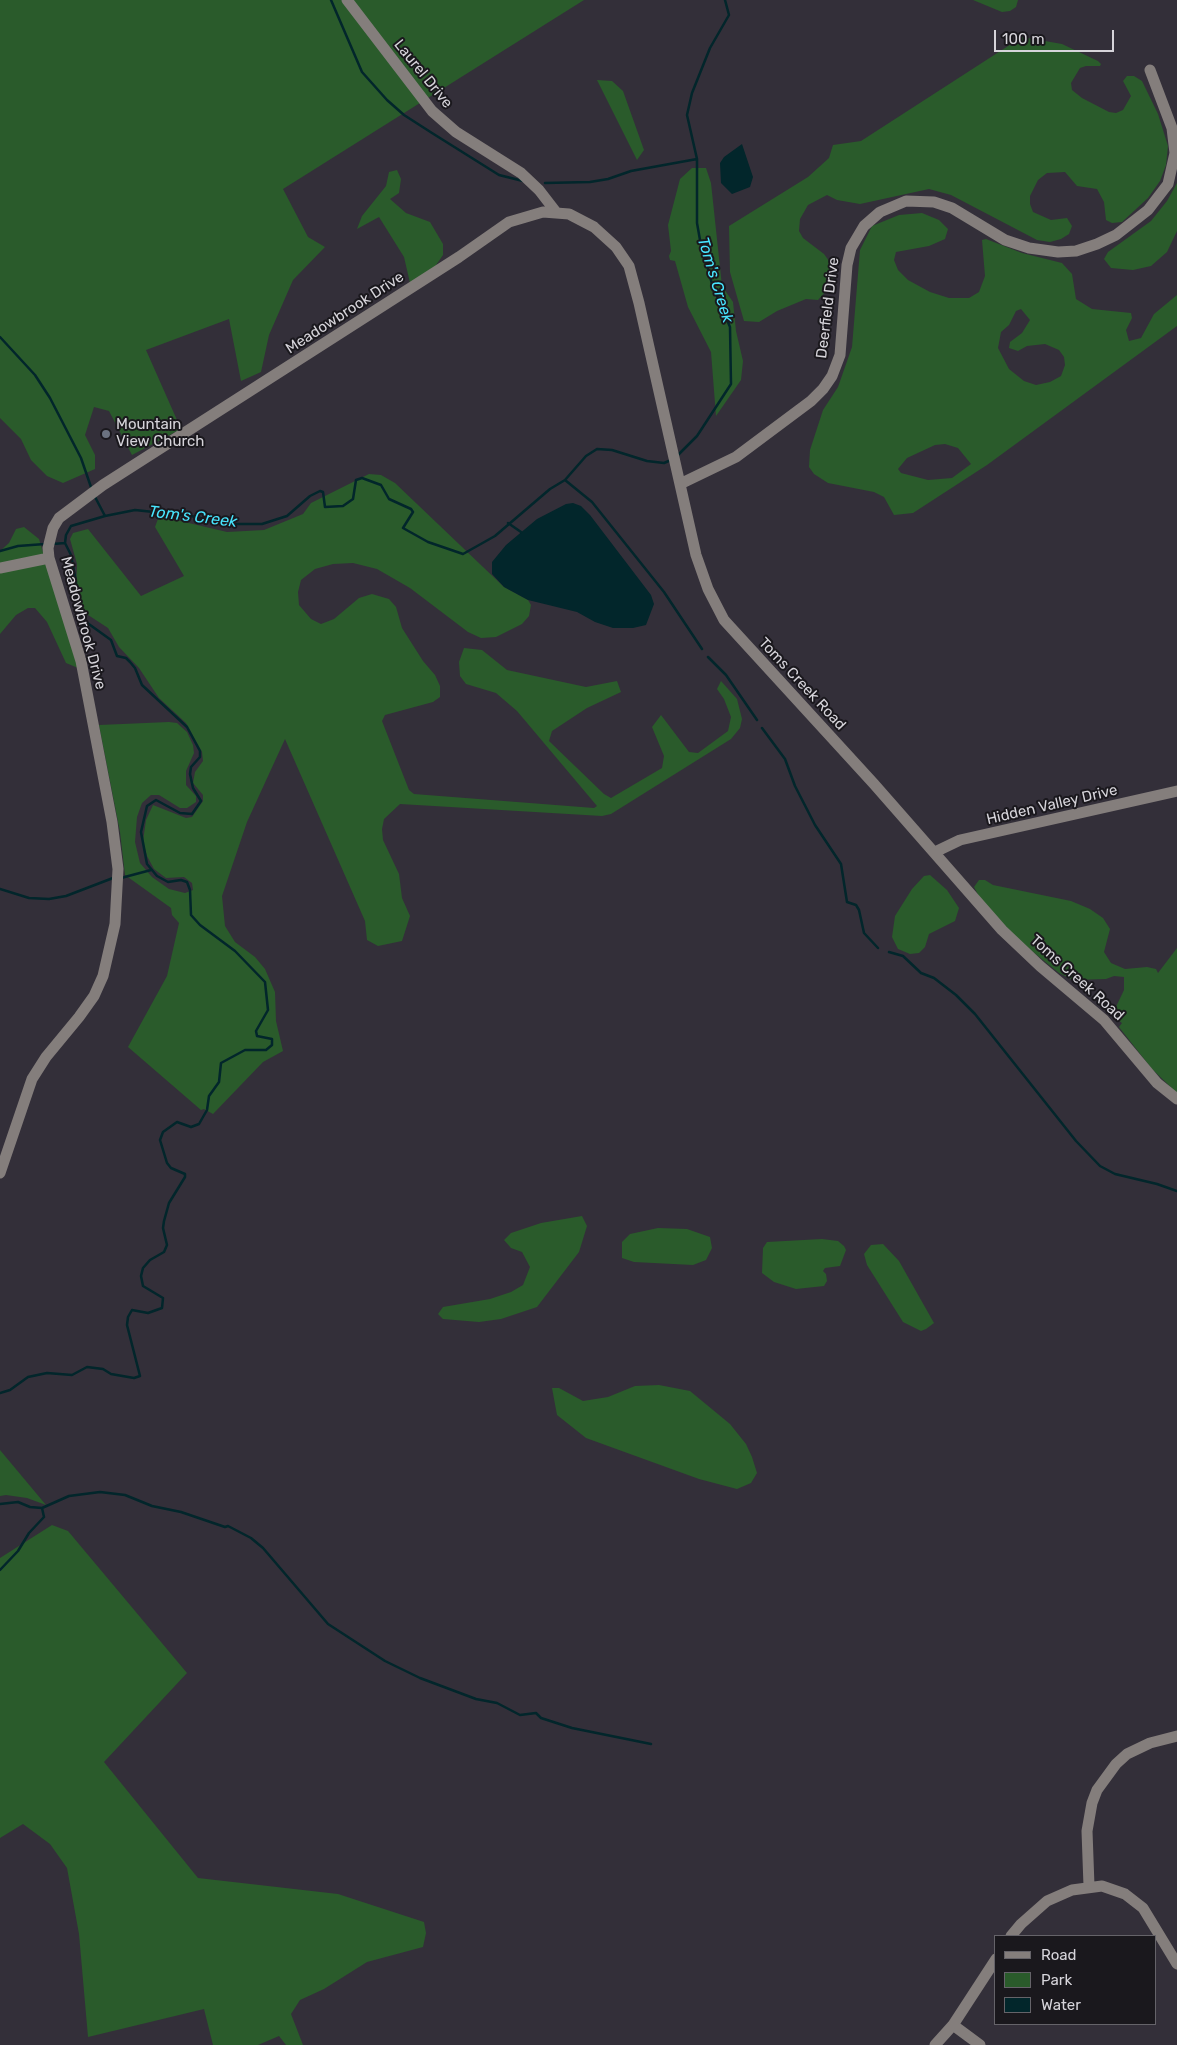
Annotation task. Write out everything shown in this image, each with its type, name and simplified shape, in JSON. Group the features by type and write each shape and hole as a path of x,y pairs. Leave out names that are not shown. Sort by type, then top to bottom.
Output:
{"street":[{"name":"Laurel Drive","path":"349,2 424,101 440,119 456,132 528,179 556,212"},
{"name":"Deerfield Drive","path":"680,484 736,457 811,401 824,389 832,376 840,355 846,265 851,248 864,226 880,212 906,201 934,202 952,208 1014,244 1045,251 1076,251 1108,239 1148,210 1164,192 1176,163 1172,128 1150,70"},
{"name":"Toms Creek Road","path":"556,212 576,217 600,232 616,247 628,266 639,302 672,451 703,576 724,620 935,852 1002,930 1026,954 1104,1020 1146,1071 1177,1100"},
{"name":"Meadowbrook Drive","path":"0,1174 32,1079 46,1057 94,996 103,976 115,924 118,869 112,822 81,661 49,558 49,538 59,518 103,485 460,257 509,222 532,214 556,212"},
{"path":"0,568 49,558"},
{"name":"Hidden Valley Drive","path":"935,852 960,840 1177,791"},
{"path":"1089,1886 1087,1831 1089,1815 1092,1803 1103,1779 1127,1754 1150,1743 1177,1736"},
{"path":"1012,1935 1027,1918 1047,1901 1072,1890 1089,1886 1108,1887 1134,1899 1143,1908 1177,1964"},
{"path":"935,2045 953,2025 994,1962"},
{"path":"953,2025 980,2045"}],"green space":[{"path":"0,0 584,0 283,189 308,237 325,247 293,280 269,335 261,372 241,381 229,319 146,350 181,429 132,455 109,411 94,407 85,435 95,455 95,469 63,483 47,476 31,460 21,439 0,418"},
{"path":"973,0 1018,0 1016,7 1010,11 1002,12"},
{"path":"1022,37 1062,44 1098,61 1101,64 1100,66 1080,68 1071,83 1072,90 1082,98 1109,112 1116,113 1123,110 1131,96 1123,81 1127,76 1134,76 1142,81 1158,114 1168,146 1166,165 1160,181 1148,198 1122,222 1112,223 1106,220 1104,202 1097,189 1077,186 1065,172 1047,173 1038,180 1030,196 1033,212 1051,220 1067,218 1072,226 1069,234 1061,239 1050,242 1037,240 951,195 929,189 860,204 837,200 827,195 808,205 800,219 799,231 803,238 824,254 832,265 833,278 827,290 818,300 806,299 777,311 759,322 744,321 730,272 729,226 808,177 829,158 833,145 861,141"},
{"path":"597,80 612,81 623,91 644,150 637,160"},
{"path":"692,168 706,168 711,183 722,286 733,302 736,331 743,361 741,380 716,416 711,352 688,307 675,261 670,260 669,256 671,251 668,225 680,179"},
{"path":"397,170 401,179 399,193 390,199 406,213 430,222 443,244 443,255 434,268 410,283 404,257 379,217 357,229 362,216 386,186 389,172"},
{"path":"1177,183 1177,231 1167,252 1151,266 1133,270 1111,268 1104,259 1108,252 1151,221 1167,201"},
{"path":"922,213 939,220 948,229 945,239 929,246 896,252 894,260 898,270 908,280 930,292 949,298 969,298 979,292 985,276 982,240 986,239 1022,253 1062,263 1072,274 1076,299 1092,309 1131,313 1132,318 1126,330 1129,341 1141,338 1154,314 1177,295 1177,326 987,465 913,513 894,515 884,497 874,492 828,483 814,474 809,467 810,450 823,410 838,387 852,347 860,250 872,226 899,215","holes":["1021,309 1030,320 1022,333 1010,342 1009,348 1018,351 1027,346 1045,344 1059,350 1064,357 1065,365 1061,376 1050,382 1036,385 1024,381 1009,369 998,348 1001,332 1009,325 1016,311","945,444 958,448 971,464 952,478 928,480 901,473 898,469 907,458 935,445"]},
{"path":"369,474 381,475 395,483 504,587 528,600 531,605 529,616 522,624 496,637 481,638 468,632 410,588 377,569 353,563 333,564 315,569 301,580 298,592 299,605 311,619 321,624 334,619 359,598 372,594 389,599 396,607 402,628 423,661 435,675 440,686 440,697 433,702 385,715 382,721 409,790 414,794 594,808 597,806 517,711 496,693 466,684 460,676 459,662 464,648 482,650 507,670 586,687 617,681 621,692 587,708 552,731 549,741 604,794 611,798 662,768 664,756 652,727 661,715 689,752 698,753 728,731 731,717 724,699 717,689 721,681 737,699 742,719 740,728 731,739 611,814 602,816 400,804 384,819 382,829 383,840 399,874 402,898 410,916 402,941 378,946 367,940 365,921 285,739 247,822 222,896 225,926 235,942 255,957 265,969 275,992 276,1021 283,1051 263,1062 213,1114 204,1109 201,1110 128,1047 167,976 179,923 172,915 171,908 125,875 120,832 99,725 169,722 177,723 187,732 193,745 194,753 186,771 186,785 196,796 196,802 187,808 180,808 159,795 151,795 142,803 137,817 135,842 140,863 152,877 169,889 185,893 193,890 192,883 184,877 166,878 154,869 147,856 143,841 146,820 153,805 186,818 192,817 203,801 203,795 193,783 195,772 203,761 202,752 186,723 159,698 139,668 119,647 108,628 85,613 76,593 77,564 70,539 73,533 88,529 141,596 184,576 155,527 159,516 227,532 264,530 303,514 311,503"},
{"path":"24,527 39,539 78,668 66,663 47,622 35,608 28,608 16,615 0,634 0,551 9,543 16,529"},
{"path":"930,875 947,890 959,908 955,921 929,934 925,947 919,953 910,954 898,949 892,937 895,916 912,889 924,876"},
{"path":"979,880 985,880 993,885 1071,901 1090,909 1103,918 1110,929 1104,952 1111,963 1125,969 1147,967 1156,969 1158,973 1177,948 1177,1093 1152,1069 1119,1027 1122,1023 1114,1017 1114,1011 1124,990 1124,977 1114,976 1106,979 1073,980 1059,973 1022,943 982,902 974,887"},
{"path":"582,1216 587,1226 579,1252 537,1307 501,1319 479,1322 443,1319 438,1314 443,1307 490,1299 511,1292 523,1285 530,1267 522,1252 511,1248 504,1240 511,1233 541,1223"},
{"path":"658,1228 687,1229 710,1237 712,1248 706,1260 693,1265 634,1262 622,1258 622,1242 630,1234"},
{"path":"822,1239 838,1241 846,1250 840,1266 825,1268 823,1271 826,1274 827,1281 824,1286 796,1289 774,1282 762,1273 763,1248 767,1242"},
{"path":"883,1244 899,1261 934,1323 926,1329 921,1331 903,1322 867,1265 864,1254 871,1245"},
{"path":"659,1385 690,1391 730,1424 746,1444 752,1457 757,1473 751,1483 737,1489 699,1479 586,1438 557,1415 552,1388 559,1388 583,1401 608,1397 635,1386"},
{"path":"0,1450 46,1505 27,1498 0,1496"},
{"path":"52,1525 68,1531 187,1673 104,1762 198,1878 338,1894 424,1922 426,1933 423,1947 367,1962 324,1989 300,2000 291,2014 303,2045 286,2045 279,2036 258,2045 213,2045 204,2009 88,2037 79,1934 67,1868 50,1844 23,1824 0,1838 0,1558"}],"water":[{"path":"742,144 753,177 750,187 732,194 721,183 720,163 724,157"},
{"path":"573,503 581,506 590,515 651,595 654,604 646,625 633,628 613,628 595,622 577,612 528,600 504,587 492,574 492,562 506,545 537,519 566,504"}],"waterway":[{"path":"331,0 362,72 387,100 404,115 499,175 523,181"},
{"name":"Tom's Creek","path":"677,456 697,436 731,384 730,327 712,284 700,240 697,223 697,159 687,115 692,93 710,48 729,15 725,0"},
{"path":"545,183 590,182 608,179 631,171 697,159"},
{"path":"0,337 35,375 50,398 81,458 92,490"},
{"name":"Tom's Creek","path":"0,1393 10,1390 28,1377 47,1373 72,1375 87,1367 103,1369 111,1374 134,1378 140,1376 127,1325 128,1317 132,1310 148,1313 162,1308 163,1298 143,1286 141,1276 143,1268 150,1260 164,1252 167,1245 163,1228 169,1203 185,1177 185,1174 171,1168 167,1163 160,1140 163,1132 177,1122 191,1127 199,1124 207,1110 209,1096 219,1082 221,1063 245,1050 266,1050 272,1045 272,1039 257,1036 256,1031 268,1010 265,982 235,951 200,925 191,915 190,890 187,882 181,880 168,882 157,876 147,864 141,832 147,806 156,800 180,813 192,814 201,801 193,788 190,774 191,767 200,757 200,751 187,727 142,685 135,668 130,662 126,658 117,656 111,640 86,622 76,601 76,582 71,555 65,543 66,535 71,526 135,510 191,516 227,524 262,524 287,516 310,496 320,491 323,492 325,507 343,506 353,499 356,480 362,478 381,485 389,499 411,509 413,512 403,528 428,542 463,554 495,536 550,489 565,480 586,456 597,449 612,450 647,461 664,463 671,460"},
{"path":"565,480 592,502 664,592 702,649"},
{"path":"94,495 105,516"},
{"path":"508,523 521,532"},
{"path":"53,544 65,543"},
{"path":"0,551 18,546 45,544"},
{"path":"708,657 726,675 757,720"},
{"path":"762,728 785,759 795,786 815,825 841,864 847,902 856,905 859,910 864,933 878,948"},
{"path":"121,878 151,870"},
{"path":"0,889 29,898 49,899 66,896 113,878"},
{"path":"889,952 903,956 921,973 934,978 956,995 975,1014 1076,1141 1100,1166 1115,1174 1177,1191"},
{"path":"42,1508 69,1496 100,1492 125,1495 152,1506 181,1512 225,1527 228,1526 251,1538 263,1548 328,1624 385,1661 420,1678 476,1699 497,1703 520,1715 536,1713 541,1718 572,1728 651,1744"},
{"name":"Tom's Creek","path":"0,1504 18,1502 30,1507 42,1508 44,1517 29,1533 18,1551 0,1570"}],"place":[{"name":"Mountain View Church","path":"106,434"}]}
